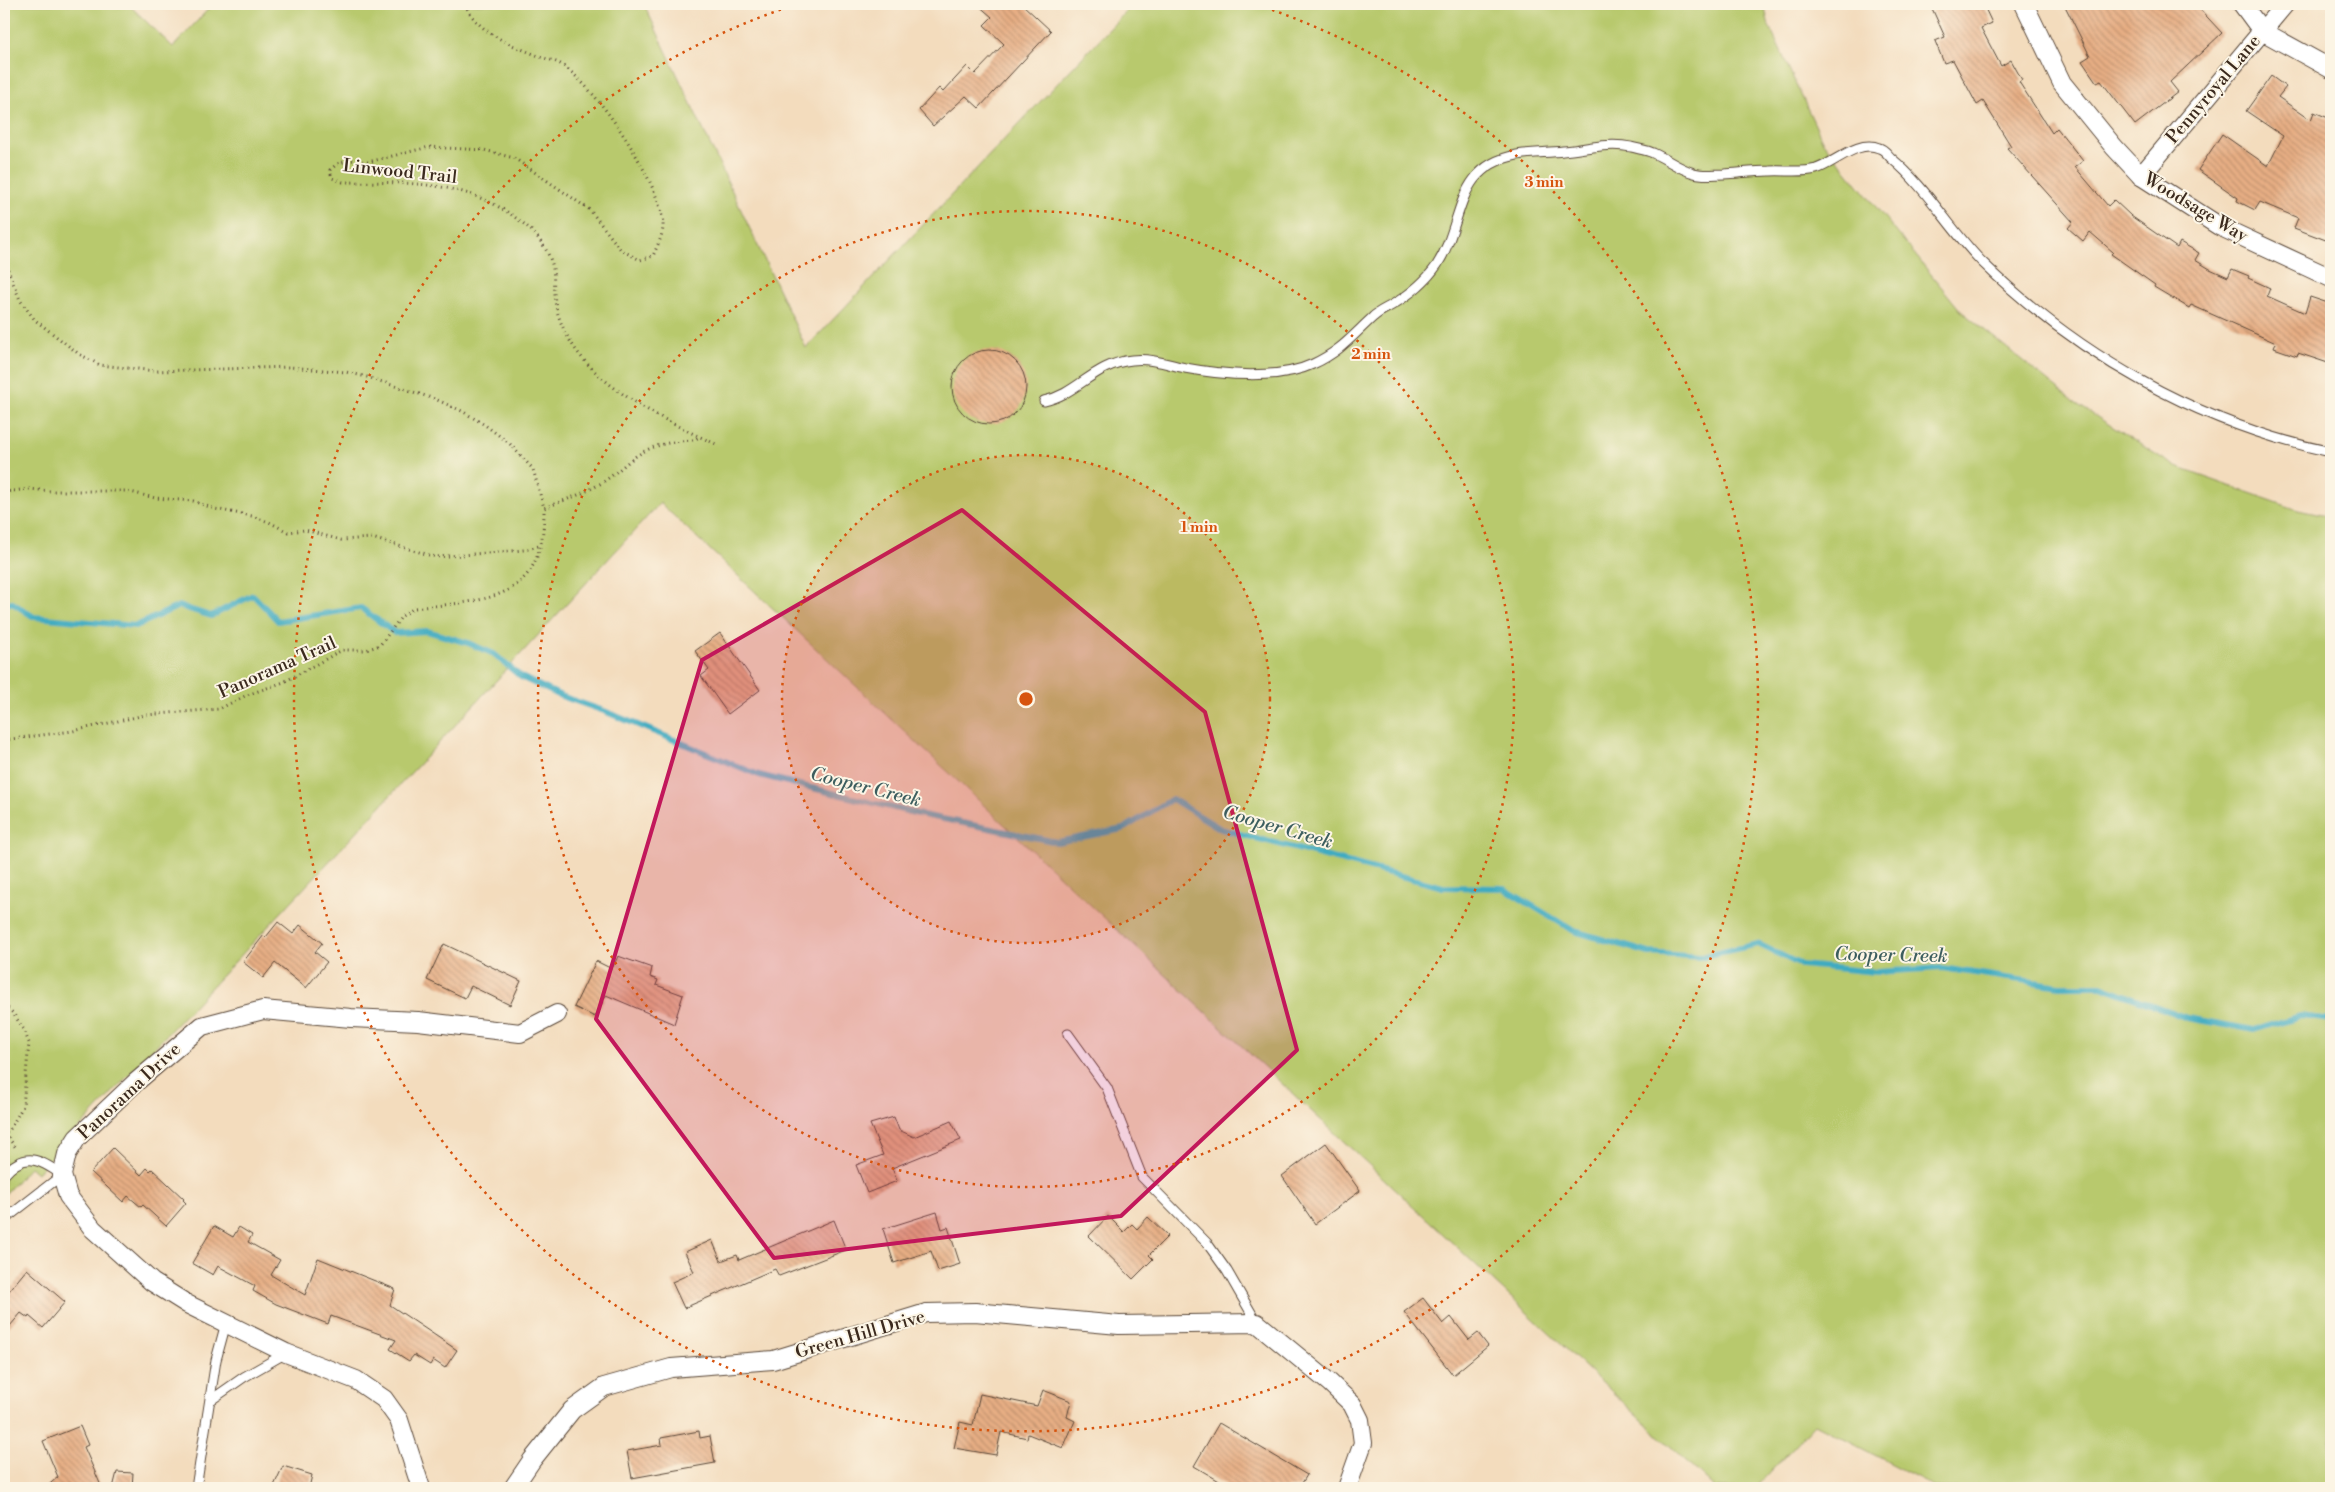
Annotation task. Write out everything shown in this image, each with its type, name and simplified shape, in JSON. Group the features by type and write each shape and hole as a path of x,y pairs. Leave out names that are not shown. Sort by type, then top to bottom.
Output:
{"street":[{"name":"Woodsage Way","path":"2024,4 2062,83 2114,147 2141,176 2219,226 2331,278"},
{"path":"2242,4 2262,30 2331,69"},
{"name":"Pennyroyal Lane","path":"2141,176 2285,4"},
{"name":"Panorama Drive","path":"62,1175 67,1154 77,1138 136,1082 202,1026 263,1010 351,1018 418,1021 520,1033 557,1014"},
{"path":"62,1175 68,1196 93,1229 152,1282 187,1304 286,1353 356,1380 384,1399 399,1420 421,1488"},
{"name":"Green Hill Drive","path":"513,1488 532,1460 572,1410 604,1387 671,1368 773,1360 926,1313 975,1312 1119,1325 1257,1323"},
{"path":"1257,1323 1330,1383 1352,1404 1360,1420 1363,1443 1347,1488"}],"lane":[{"path":"1044,401 1057,398 1086,377 1118,363 1136,360 1161,361 1186,368 1253,375 1307,367 1335,353 1374,315 1396,303 1420,284 1436,266 1447,246 1468,186 1486,166 1513,155 1565,151 1601,145 1625,146 1653,153 1698,175 1813,170 1861,147 1879,148 1902,167 1960,238 2024,300 2128,375 2173,398 2231,423 2293,444 2331,452"},
{"path":"1068,1034 1108,1088 1142,1177 1207,1242 1227,1271 1257,1323"},
{"path":"4,1175 23,1160 34,1159 46,1163 62,1175 4,1220"},
{"path":"196,1488 216,1360 226,1324"},
{"path":"211,1400 244,1377 286,1353"}],"path":[{"name":"Linwood Trail","path":"465,4 481,28 505,41 562,65 596,98 642,165 658,200 663,226 653,256 640,260 621,250 590,210 514,158 484,150 429,147 368,162 350,160 337,164 330,170 332,178 342,182 434,185 468,192 499,205 522,222 544,244 553,264 554,295 559,322 572,345 589,365 630,397 699,437 716,444"},
{"path":"4,260 20,300 35,320 64,344 100,365 156,371 290,367 346,372 367,377 435,399 485,424 508,443 533,469 544,508 599,485 615,475 645,450 699,437"},
{"path":"4,492 29,489 51,492 126,491 155,498 193,501 215,509 269,522 288,532 305,530 341,540 372,538 436,558 524,550 542,545"},
{"name":"Panorama Trail","path":"4,740 73,731 145,715 219,709 247,694 284,682 342,650 366,650 380,645 402,616 414,608 502,594 521,583 535,567 542,545 544,508"},
{"path":"4,1005 24,1030 29,1043 23,1106 16,1120 4,1135"}],"highlighted area":[{"path":"962,510 1205,712 1297,1050 1121,1216 774,1258 596,1019 702,660"}],"green space":[{"path":"4,4 128,4 173,47 213,4 644,4 806,348 1133,4 1764,4 1769,26 1823,142 1961,311 2075,403 2176,467 2298,510 2331,517 2331,1488 1936,1487 1815,1424 1755,1488 1715,1488 660,503 352,837 37,1173 30,1167 4,1195"}],"building":[{"path":"977,4 1022,4 1051,31 979,108 966,96 933,126 919,110 939,88 943,92 967,66 975,74 1004,44 984,25 992,17"},
{"path":"1930,4 1983,4 1992,23 1981,28 2001,66 2011,60 2022,80 2019,82 2052,133 2057,128 2083,161 2075,167 2108,206 2114,200 2131,216 2177,248 2180,242 2199,253 2195,260 2210,269 2228,277 2232,269 2249,276 2248,278 2270,288 2267,296 2305,313 2310,297 2331,304 2331,364 2298,353 2297,356 2274,348 2276,343 2191,305 2189,308 2154,287 2155,285 2111,254 2113,252 2090,232 2083,241 2068,228 2073,222 2007,148 2011,146 1983,101 1977,105 1953,60 1944,63 1935,41 1945,37"},
{"path":"2064,4 2195,4 2222,33 2170,82 2178,92 2135,125 2101,81 2097,83 2082,61 2090,56"},
{"path":"2271,76 2286,87 2278,97 2311,120 2314,112 2331,119 2331,242 2294,228 2298,218 2260,202 2255,210 2237,201 2238,198 2198,170 2222,134 2268,166 2283,136 2246,111"},
{"path":"982,350 996,350 1010,356 1020,366 1026,380 1024,401 1010,418 996,424 982,424 968,418 958,408 952,394 952,380 958,366 968,356"},
{"path":"720,633 760,690 728,714 701,676 709,670 695,651"},
{"path":"278,922 293,934 300,925 322,943 315,952 327,962 306,988 275,963 263,978 243,962 264,935 266,937"},
{"path":"444,944 521,981 510,1005 471,986 465,998 427,980"},
{"path":"618,956 652,968 650,977 658,980 656,985 683,995 674,1024 606,995 595,1017 574,1007 596,961 612,969"},
{"path":"894,1117 899,1130 914,1137 951,1121 961,1140 892,1168 897,1181 867,1193 856,1165 883,1155 870,1124"},
{"path":"1326,1143 1360,1191 1315,1224 1282,1176"},
{"path":"113,1148 141,1175 147,1168 150,1171 152,1169 184,1199 186,1203 166,1226 143,1205 141,1207 128,1196 123,1202 91,1172"},
{"path":"937,1212 942,1229 948,1227 960,1264 938,1271 931,1251 894,1263 883,1229"},
{"path":"1108,1216 1124,1232 1132,1224 1137,1229 1148,1217 1168,1236 1149,1255 1153,1259 1133,1279 1089,1236"},
{"path":"834,1220 846,1250 779,1276 775,1269 684,1308 672,1282 694,1272 685,1252 712,1240 721,1261 737,1255 739,1260"},
{"path":"214,1226 233,1237 239,1227 252,1235 248,1242 280,1260 271,1275 305,1295 318,1258 395,1289 390,1305 457,1350 445,1368 433,1360 430,1365 414,1355 409,1361 390,1349 396,1340 331,1316 328,1324 276,1304 253,1291 255,1286 218,1266 213,1275 192,1263"},
{"path":"27,1269 65,1302 43,1328 29,1316 28,1318 21,1313 4,1333 4,1297"},
{"path":"1423,1298 1443,1324 1451,1317 1469,1340 1478,1333 1488,1346 1453,1375 1404,1312"},
{"path":"1043,1390 1071,1401 1067,1417 1075,1421 1063,1448 1028,1434 1027,1438 1001,1432 996,1455 954,1448 960,1422 973,1425 980,1394 1037,1406"},
{"path":"1219,1423 1307,1475 1299,1488 1231,1488 1194,1466"},
{"path":"80,1426 88,1445 84,1447 102,1488 45,1488 58,1477 43,1441"},
{"path":"699,1431 700,1438 710,1436 715,1463 632,1478 627,1451 662,1445 661,1438"},
{"path":"283,1466 312,1475 309,1488 273,1488"},
{"path":"117,1472 133,1473 132,1488 113,1488"}],"waterway":[{"name":"Cooper Creek","path":"4,606 11,602 34,617 136,626 179,606 211,616 253,595 278,621 361,608 395,633 427,631 468,643 494,654 521,677 561,696 604,711 759,775 918,814 1057,842 1123,829 1172,799 1221,829 1443,887 1503,888 1574,931 1649,953 1700,957 1758,944 1801,965 1876,972 1942,968 2060,986 2101,986 2187,1018 2254,1030 2300,1016 2331,1020"}]}
